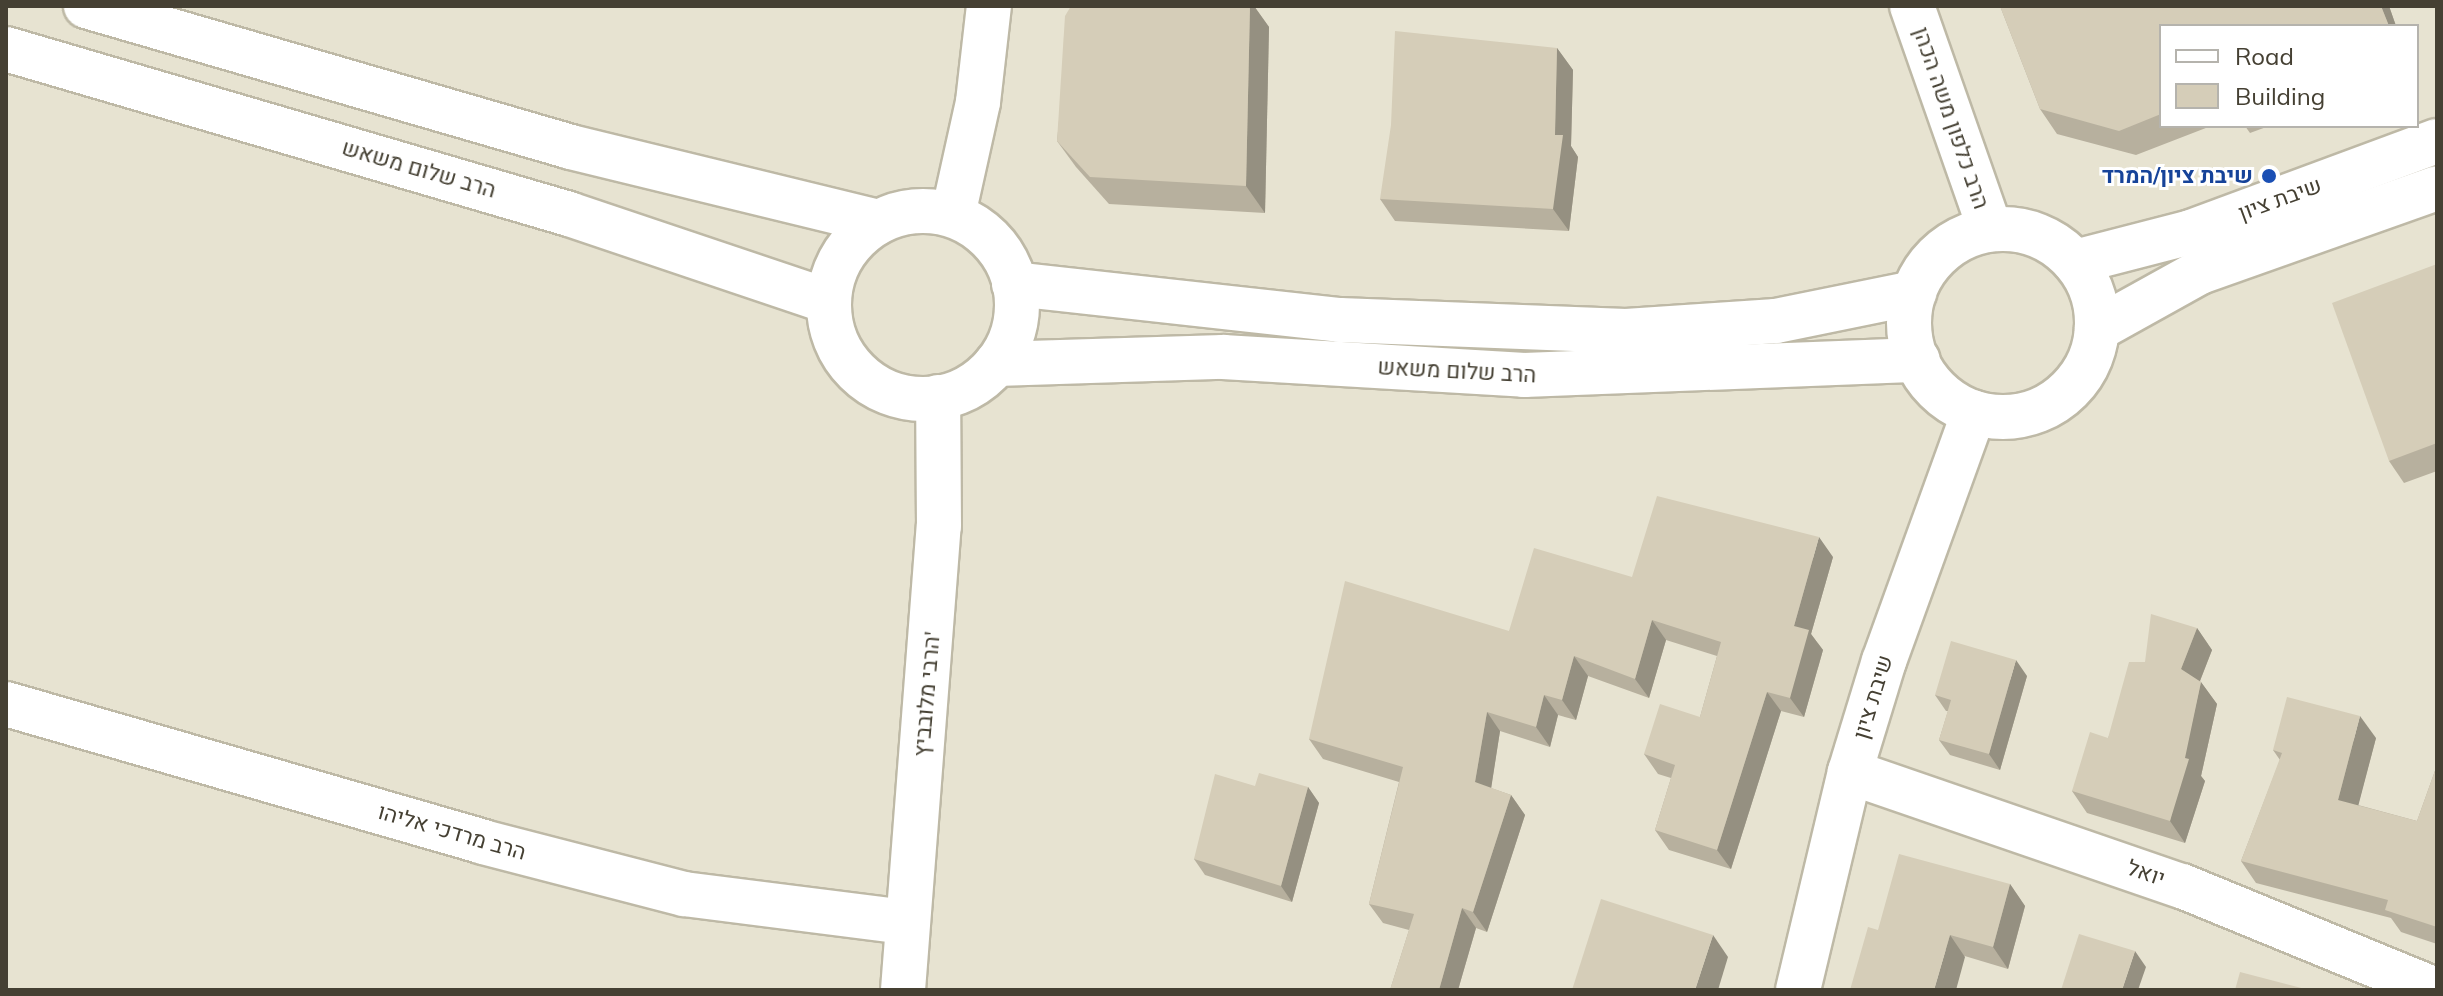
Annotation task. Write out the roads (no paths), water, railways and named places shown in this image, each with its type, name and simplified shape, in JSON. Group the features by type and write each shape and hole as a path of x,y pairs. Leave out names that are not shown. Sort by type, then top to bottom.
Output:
{"street":[{"path":"86,6 571,147 878,222"},
{"path":"953,215 978,102 989,6"},
{"name":"הרב כלפון משה הכהן","path":"1912,6 1990,229"},
{"name":"הרב שלום משאש","path":"6,49 569,214 828,301"},
{"name":"שיבת ציון","path":"2075,262 2191,232 2437,141"},
{"name":"שיבת ציון","path":"2097,329 2200,272 2437,188"},
{"path":"926,209 953,215 994,241 1014,284 1019,308 1010,345 996,364 956,394 920,400 883,391 852,368 834,337 828,301 837,264 856,237 878,222 926,209"},
{"path":"1990,229 2046,238 2075,262 2092,294 2097,329 2081,375 2045,407 1998,417 1974,413 1940,392 1918,360 1910,327 1914,293 1929,266 1951,244 1990,229"},
{"name":"הרב שלום משאש","path":"1014,284 1340,320 1626,331 1776,321 1914,293"},
{"name":"הרב שלום משאש","path":"996,364 1223,357 1555,375 1918,360"},
{"name":"הרבי מלובביץ'","path":"903,990 939,526 938,397"},
{"name":"שיבת ציון","path":"1798,990 1850,772 1974,413"},
{"name":"הרב מרדכי אליהו","path":"6,704 483,842 684,894 906,922"},
{"name":"יואל","path":"1850,772 2182,886 2436,990"}],"place":[{"name":"שיבת ציון/המרד","path":"2269,176"}]}
